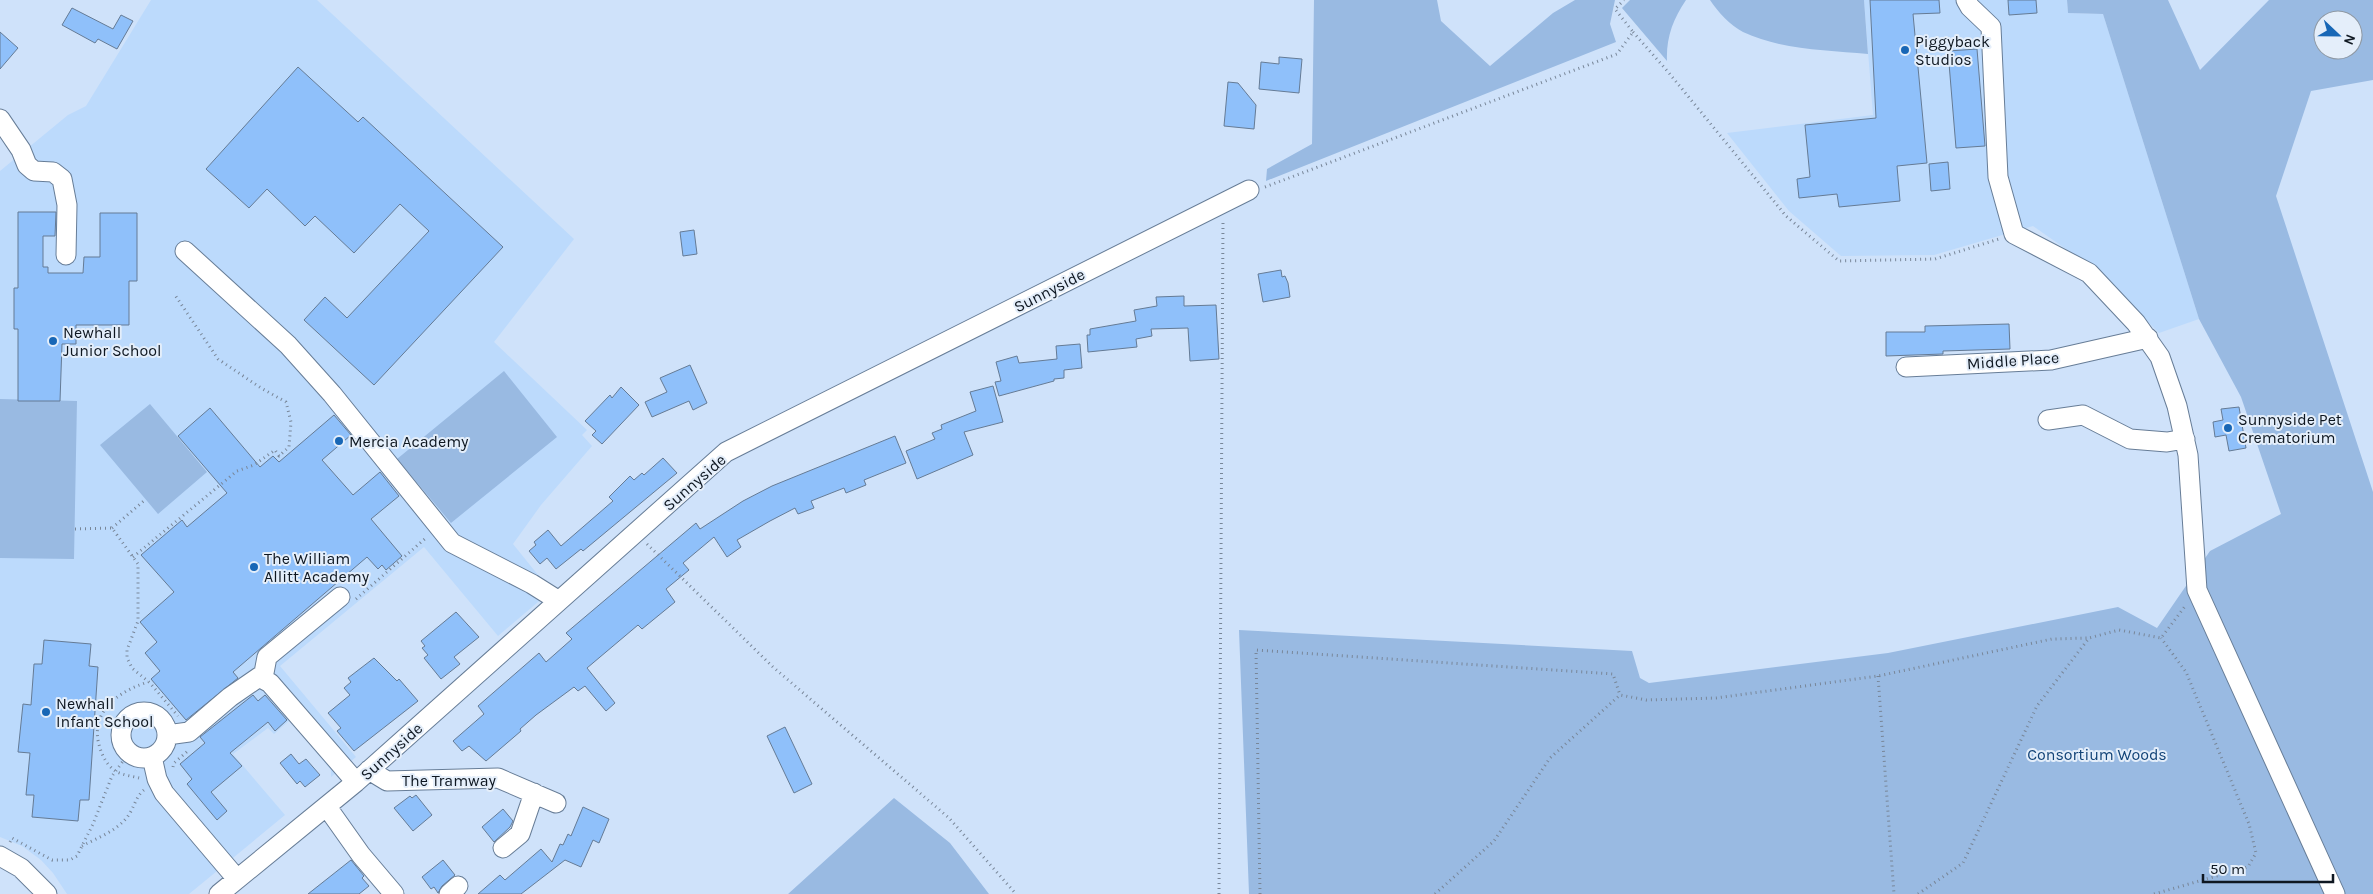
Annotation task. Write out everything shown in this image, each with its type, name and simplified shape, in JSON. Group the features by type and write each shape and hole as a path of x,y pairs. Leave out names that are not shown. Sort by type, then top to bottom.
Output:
{"street":[{"path":"1966,0 1970,8 1991,27 1998,177 2014,234 2089,273 2148,338 2160,357 2177,406 2185,439 2197,590 2335,894"},
{"path":"0,119 21,150 27,165 34,171 53,172 62,179 67,205 66,255"},
{"name":"Sunnyside","path":"219,894 327,807 726,452 1223,203 1255,190"},
{"path":"185,251 288,345 332,394 452,543 532,584 559,601"},
{"name":"Middle Place","path":"1906,367 2051,360 2148,338"},
{"path":"2048,420 2083,415 2095,419 2114,432 2130,439 2167,442 2185,439"},
{"path":"263,678 267,658 340,597"},
{"path":"168,734 183,734 193,730 230,697 259,677 270,682 362,776"},
{"path":"145,711 156,715 164,723 168,734 163,748 152,757 140,758 129,753 122,744 121,732 125,721 134,714 145,711"},
{"path":"152,757 157,779 164,793 237,879"},
{"name":"The Tramway","path":"362,776 387,781 498,778 556,803"},
{"path":"503,848 520,834 534,793"},
{"path":"327,807 361,854 394,894"},
{"path":"1,856 21,868 47,894"}],"path":[{"path":"1624,0 1615,9 1633,32 1670,73 1786,216 1839,261 1935,259 2014,234"},
{"path":"1255,190 1617,54 1633,32"},
{"path":"1218,894 1223,203"},
{"path":"133,557 238,471 254,465 274,450 279,456 289,447 291,422 286,402 261,388 218,359 175,295"},
{"path":"75,529 112,528 146,500"},
{"path":"112,528 138,564 138,621 127,650 127,658 132,668 148,682 184,723 190,724 199,743 174,762 172,771"},
{"path":"636,533 772,667 949,818 1016,894"},
{"path":"2160,638 2197,590"},
{"path":"1620,695 1646,700 1716,698 1878,676 2052,639 2089,638 2119,630 2160,638 2186,672 2249,824 2256,853 2248,867 2154,894"},
{"path":"1918,894 1963,863 2037,706 2089,638"},
{"path":"1260,894 1256,650 1614,674 1620,695"},
{"path":"1878,676 1894,894"},
{"path":"146,780 115,771 101,751 96,738 99,721 105,708 128,689 148,682"},
{"path":"1435,894 1494,840 1550,758 1620,695"},
{"path":"1,856 12,838 42,856 62,861 77,856 115,771 129,753"},
{"path":"82,846 120,824 128,816 138,795 143,790 148,791 147,786"}],"shaded area":[{"name":"Mercia Academy","path":"151,0 317,0 574,239 494,342 587,430 582,435 592,446 541,505 513,544 551,591 498,636 424,547 280,666 356,757 331,777 331,770 290,720 274,734 268,728 233,754 285,815 239,853 189,894 67,894 53,873 41,860 22,846 0,837 0,171 68,115 86,106"},
{"path":"1864,0 2067,0 2068,13 2103,14 2199,319 2159,333 2096,270 2033,226 1934,255 1841,256 1789,211 1727,133 1873,115"}],"green space":[{"path":"1314,0 1437,0 1441,21 1490,66 1553,13 1575,0 1615,0 1610,24 1616,42 1266,181 1267,169 1312,144"},
{"path":"1630,0 1686,0 1677,14 1671,29 1667,61 1622,8"},
{"path":"1710,0 1864,0 1868,54 1788,46 1758,38 1734,26"},
{"name":"Consortium Woods","path":"2067,0 2168,0 2200,70 2269,0 2373,0 2373,80 2311,91 2276,196 2373,492 2373,894 1249,894 1239,630 1632,651 1640,678 1649,683 1888,653 2118,607 2157,628 2210,551 2281,514 2241,397 2199,319 2103,14 2068,13"},
{"path":"504,371 557,437 451,523 397,459"},
{"path":"0,399 77,401 74,559 0,558"},
{"path":"150,404 207,472 158,514 100,445"},
{"path":"894,798 950,843 989,894 788,894"}],"building":[{"path":"1870,0 1939,0 1940,13 1913,14 1927,163 1897,166 1900,201 1839,207 1837,194 1799,198 1797,179 1810,177 1805,125 1876,118"},
{"path":"2008,0 2036,0 2037,13 2009,15"},
{"path":"72,8 113,29 121,15 133,21 117,49 98,39 95,43 62,25"},
{"path":"0,32 18,48 0,69"},
{"path":"1977,49 1985,146 1956,148 1948,51"},
{"path":"1279,57 1302,59 1299,93 1259,89 1261,62 1279,64"},
{"name":"Mercia Academy","path":"298,67 358,122 363,117 503,247 374,385 304,320 325,297 347,318 429,231 400,204 354,253 315,216 305,226 267,189 249,208 206,169"},
{"path":"1228,82 1238,83 1256,105 1254,129 1224,126"},
{"path":"1948,162 1950,189 1931,191 1929,164"},
{"path":"18,212 56,212 55,236 43,236 43,267 48,267 48,273 83,273 84,257 100,257 100,213 137,213 137,281 129,281 129,325 76,325 76,344 62,344 60,401 18,401 18,329 14,329 14,288 18,288"},
{"path":"694,230 697,254 683,256 680,232"},
{"path":"1281,270 1282,277 1285,276 1288,283 1290,297 1263,302 1258,274"},
{"path":"1184,296 1184,306 1216,305 1219,359 1190,361 1188,328 1151,329 1152,336 1136,339 1137,347 1088,352 1087,335 1090,335 1090,329 1136,321 1134,310 1157,306 1156,297"},
{"path":"2009,324 2010,349 1943,351 1943,354 1886,356 1886,332 1925,332 1925,326"},
{"path":"1080,344 1082,368 1064,370 1064,378 1054,379 1054,381 999,396 995,382 1001,381 996,362 1017,356 1019,363 1057,359 1056,346"},
{"path":"690,365 707,403 693,410 689,401 652,417 645,402 667,392 660,378"},
{"path":"993,386 1003,422 964,432 973,455 917,479 906,451 935,439 932,433 942,429 941,425 976,411 970,392"},
{"path":"621,387 639,405 602,444 592,435 596,431 585,421 610,395 612,398"},
{"name":"Sunnyside Pet Crematorium","path":"2239,407 2246,448 2229,451 2226,435 2215,437 2213,422 2223,420 2221,409"},
{"name":"The William Allitt Academy","path":"210,408 260,467 273,456 279,462 334,415 351,435 322,460 353,495 380,472 399,496 371,519 402,556 386,570 382,565 378,569 367,557 233,672 238,678 186,720 151,679 160,671 145,653 157,642 140,622 174,592 141,555 182,520 187,527 227,493 178,436"},
{"path":"895,436 906,463 864,480 866,485 846,493 844,488 811,501 814,508 798,514 795,508 770,521 737,540 741,547 727,557 714,537 683,563 689,570 666,589 675,602 642,629 638,625 587,668 615,703 606,711 585,686 578,691 574,687 536,715 520,729 521,731 486,761 469,746 462,751 453,741 484,714 478,706 539,653 546,662 572,639 566,633 696,523 700,529 743,501 772,486"},
{"path":"663,458 677,473 583,551 581,549 556,569 547,558 540,564 529,551 536,545 534,542 548,530 561,546 613,501 609,497 630,476 634,480 642,473 644,475"},
{"path":"456,612 479,637 454,657 460,664 441,679 424,658 428,655 422,648 425,646 421,641"},
{"name":"Newhall Infant School","path":"44,640 91,644 89,666 98,667 89,800 80,800 78,821 32,817 34,795 26,795 30,753 18,752 23,704 31,705 34,664 42,664"},
{"path":"374,658 397,681 399,679 418,701 354,751 337,731 341,728 328,713 350,695 344,688 351,682 348,678"},
{"path":"253,695 258,701 265,695 287,720 275,731 268,722 230,753 242,766 211,792 227,811 217,820 187,784 192,779 180,764 205,743 200,737"},
{"path":"785,727 812,784 794,793 767,736"},
{"path":"291,754 299,764 306,759 320,775 305,787 300,781 297,784 280,763"},
{"path":"416,795 432,815 413,831 394,808 410,796 412,798"},
{"path":"583,807 609,819 599,843 593,840 581,867 565,860 521,894 478,894 500,875 505,880 541,849 552,862 560,844 563,845 568,834 571,836"},
{"path":"503,809 513,821 510,827 494,842 482,827"},
{"path":"351,860 364,876 362,878 369,886 359,894 308,894"},
{"path":"443,860 455,875 442,886 438,893 434,887 431,889 422,877"}],"place":[{"name":"Piggyback Studios","path":"1905,50"},
{"name":"Newhall Junior School","path":"53,341"},
{"name":"Sunnyside Pet Crematorium","path":"2228,428"},
{"name":"Mercia Academy","path":"339,441"},
{"name":"The William Allitt Academy","path":"254,567"},
{"name":"Newhall Infant School","path":"46,712"}]}
